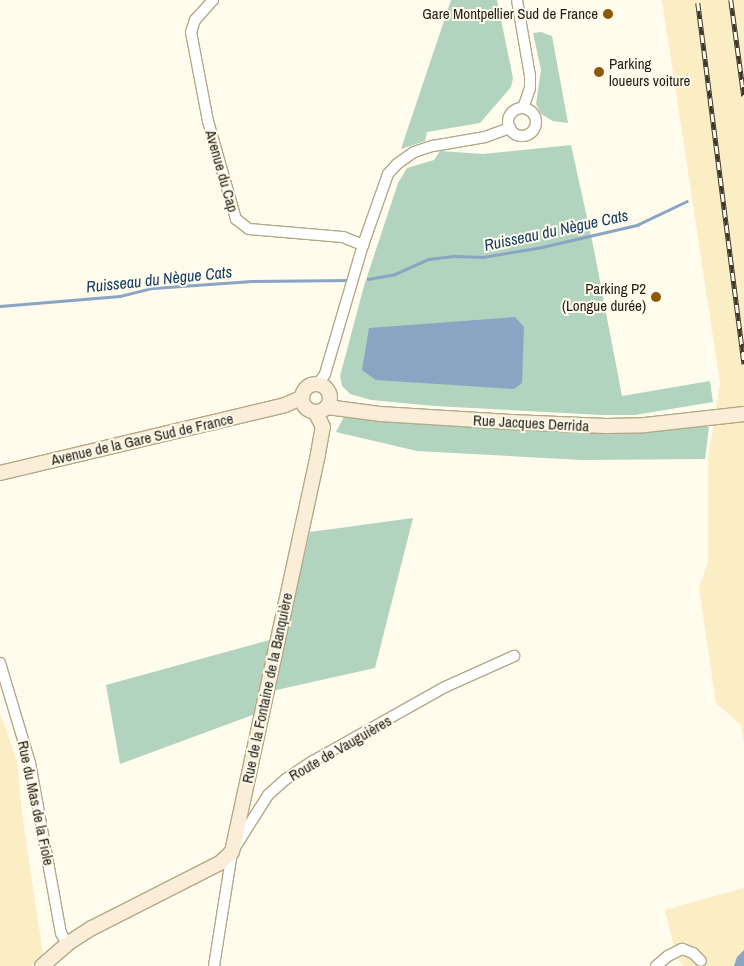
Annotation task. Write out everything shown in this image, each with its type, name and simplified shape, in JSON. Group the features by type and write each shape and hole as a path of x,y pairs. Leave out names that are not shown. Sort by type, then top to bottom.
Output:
{"street":[{"name":"Avenue du Cap","path":"213,0 195,20 191,32 208,121 236,219 249,229 343,237 363,245"},
{"path":"517,0 530,76 530,88 523,108"},
{"path":"523,108 534,115 534,128 524,135 516,134 510,128 508,120 512,112 523,108"},
{"name":"Rue de la Fontaine de la Banquière","path":"214,966 232,852 323,427 318,396 383,185 396,164 406,156 432,146 486,137 510,128"},
{"name":"Avenue de la Gare Sud de France","path":"0,473 318,396"},
{"name":"Rue Jacques Derrida","path":"318,396 351,410 511,422 645,426 744,414"},
{"name":"Route de Vauguières","path":"42,966 67,944 125,910 220,863 232,852 268,795 286,779 445,687 514,656"},
{"name":"Rue du Mas de la Fiole","path":"0,663 30,763 61,933 67,944"},
{"path":"656,966 682,949 693,953 701,961"}],"shaded area":[{"path":"662,0 744,0 744,742 741,725 716,703 699,588 708,562 708,459 720,383"},
{"path":"0,713 17,761 23,821 43,954 31,966 0,966"},
{"path":"744,888 744,966 683,966 676,956 665,910"}],"green space":[{"path":"451,0 497,0 513,78 511,87 480,123 427,132 425,141 401,149"},
{"path":"541,32 552,36 568,123 553,121 541,114 536,104 541,70 533,33"},
{"path":"571,145 593,245 622,396 710,381 713,402 635,415 602,415 435,406 371,400 350,394 342,386 340,376 364,286 398,183 407,168 434,160 440,151 483,154"},
{"path":"345,415 427,423 612,433 677,427 709,427 705,459 582,460 417,451 336,432"},
{"path":"413,518 375,668 272,691 310,532"},
{"path":"277,638 261,712 120,764 106,685"}],"water":[{"path":"515,317 524,327 522,383 514,389 376,380 362,370 369,328"},
{"path":"744,950 744,966 734,966 737,957"}],"waterway":[{"name":"Ruisseau du Nègue Cats","path":"368,279 395,274 429,259 455,256 483,257 542,247 637,225 687,201"},
{"name":"Ruisseau du Nègue Cats","path":"0,306 120,296 153,288 252,281 350,280"}],"railway":[{"path":"731,0 744,96"},
{"path":"698,3 744,364"}],"place":[{"name":"Gare Montpellier Sud de France","path":"608,14"},
{"name":"Parking loueurs voiture","path":"599,72"},
{"name":"Parking P2 (Longue durée)","path":"656,297"}]}
